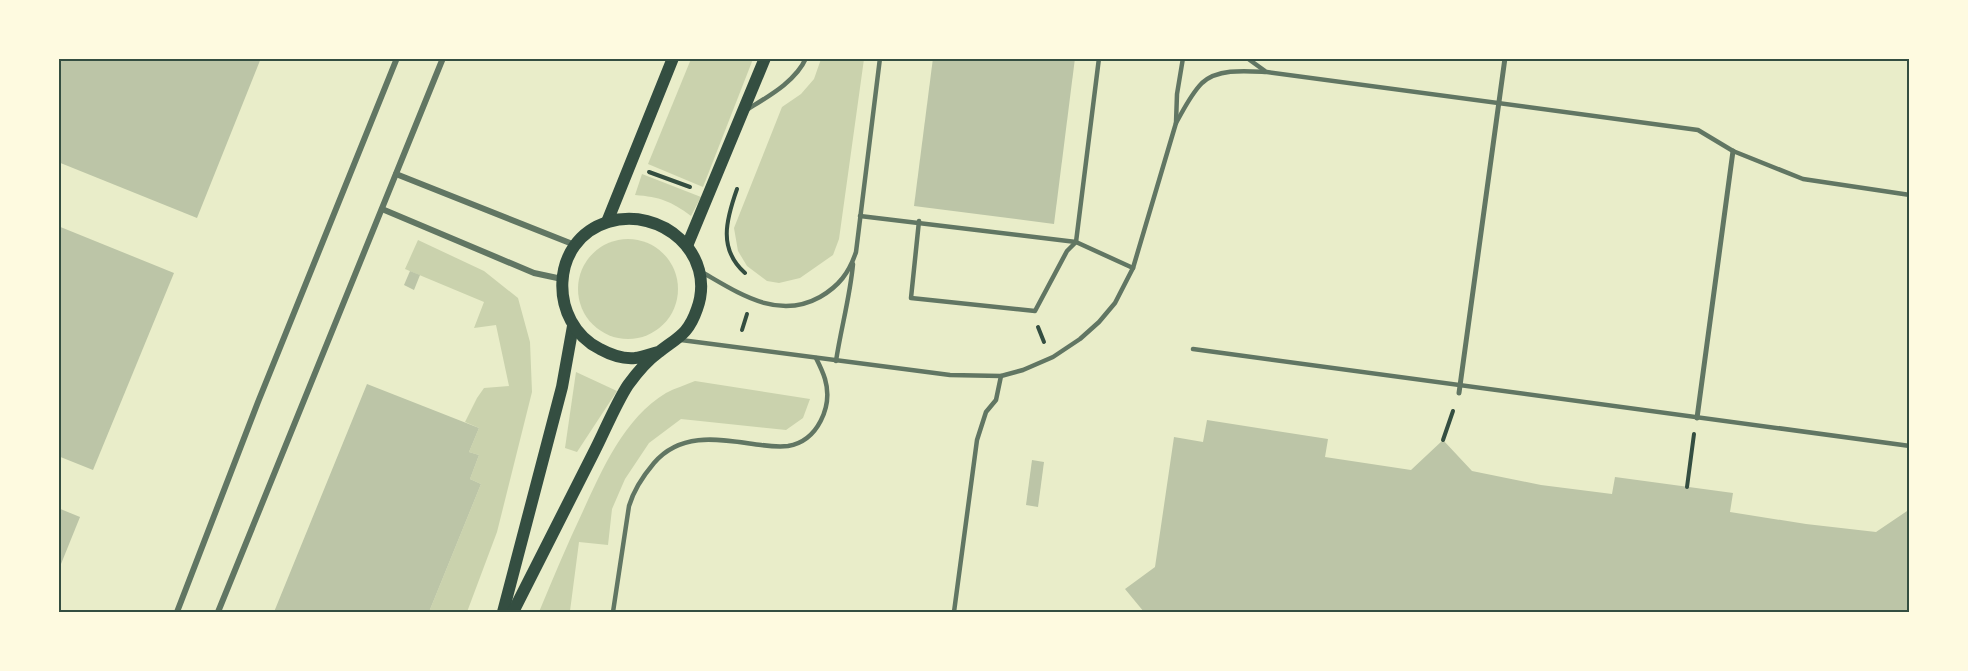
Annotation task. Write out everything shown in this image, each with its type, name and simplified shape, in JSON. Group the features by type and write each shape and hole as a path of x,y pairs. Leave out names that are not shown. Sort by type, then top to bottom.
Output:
{"main road":[{"path":"607,222 673,58"},
{"path":"687,246 765,58"},
{"path":"513,612 628,385 658,352 678,339 690,325 698,308 701,289 699,270 687,246 671,230 651,221 629,218 607,222 590,231 576,245 566,261 562,279 563,303 573,326 589,344 610,354 634,358 658,352"},
{"path":"503,612 562,387 573,326"}],"street":[{"path":"177,612 258,402 397,58"},
{"path":"218,612 443,58"},
{"path":"1460,390 1504,58"},
{"path":"1696,418 1733,151"},
{"path":"396,174 576,245"},
{"path":"382,209 534,273 562,279"}],"lane":[{"path":"743,112 773,94 802,68 806,58"},
{"path":"699,270 752,300 777,307 799,306 816,299 832,290 844,278 856,252 879,69 883,58"},
{"path":"919,221 911,298 1035,311 1067,251 1076,242 1100,58"},
{"path":"1176,123 1177,94 1183,58"},
{"path":"1247,58 1267,72"},
{"path":"678,339 950,375 1000,376 1040,363 1080,339 1115,303 1133,268 1176,123 1192,95 1204,81 1221,74 1239,71 1267,72 1698,130 1733,151 1803,178 1910,195"},
{"path":"860,216 919,221 1076,242 1133,268"},
{"path":"836,361 841,325 851,286 853,261"},
{"path":"1193,350 1460,390 1910,446"},
{"path":"613,612 629,506 645,473 658,458 674,446 693,440 714,439 770,446 788,446 802,441 816,430 824,414 828,398 825,378 816,358"},
{"path":"954,612 977,440 986,412 996,400 1000,376"}],"path":[{"path":"630,164 731,206"},
{"path":"735,348 758,285 735,264 727,246 727,226 738,187"},
{"path":"1443,440 1460,390"},
{"path":"1687,487 1696,418"}],"green space":[{"path":"691,59 753,59 703,187 648,164"},
{"path":"821,59 864,59 839,239 833,255 800,278 779,283 767,281 747,266 738,251 734,228 782,107 801,94 814,79"},
{"path":"642,174 701,197 691,216 665,201 635,195"},
{"path":"628,239 647,243 663,254 674,270 678,289 674,308 663,324 647,335 628,339 609,335 593,324 582,308 578,289 582,270 593,254 609,243"},
{"path":"418,240 484,271 518,298 530,342 532,392 497,532 467,612 429,612 481,484 470,479 479,455 469,452 479,428 465,422 484,388 509,386 496,325 474,328 484,302 405,269"},
{"path":"576,372 617,391 577,452 565,448"},
{"path":"695,381 810,399 803,418 786,430 681,419 649,443 625,479 612,509 608,545 579,542 570,611 539,612 598,479 626,431 638,416 666,393"}],"building":[{"path":"58,58 261,58 197,218 58,162"},
{"path":"933,58 1075,58 1054,224 914,206"},
{"path":"58,226 174,273 93,470 58,456"},
{"path":"410,271 420,275 414,290 404,285"},
{"path":"367,384 479,428 469,452 479,455 470,479 481,484 429,612 274,612"},
{"path":"1207,420 1328,439 1325,457 1411,470 1443,440 1472,471 1541,485 1612,494 1615,477 1733,493 1730,512 1806,524 1876,532 1910,509 1910,612 1144,612 1125,589 1155,567 1174,437 1203,442"},
{"path":"1032,460 1044,462 1038,507 1026,505"},
{"path":"58,508 80,517 59,569 58,569"}]}
